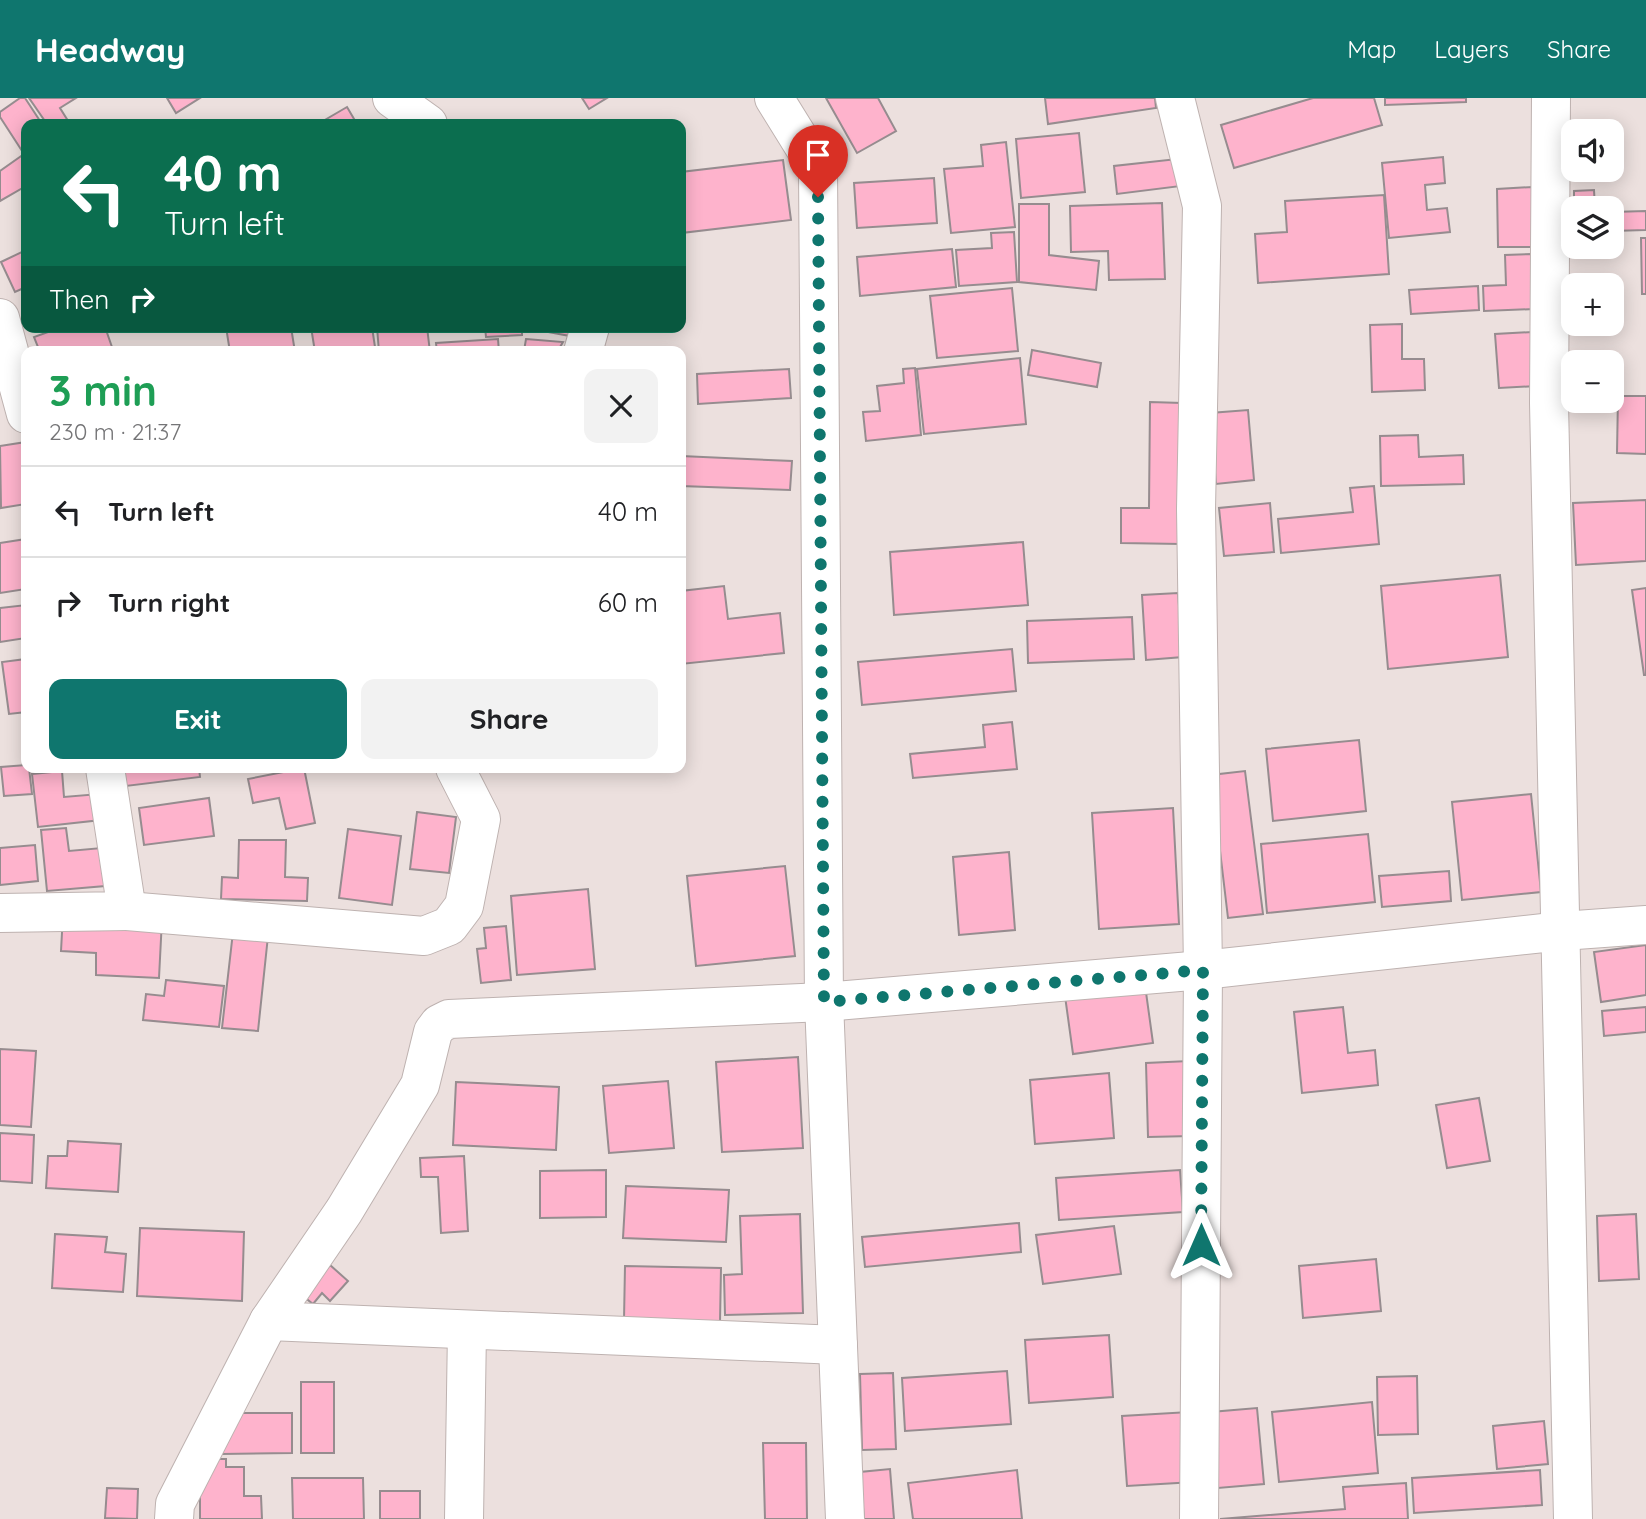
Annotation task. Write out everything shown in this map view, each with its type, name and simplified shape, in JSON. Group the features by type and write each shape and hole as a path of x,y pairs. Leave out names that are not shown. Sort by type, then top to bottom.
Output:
{"street":[{"path":"392,98 421,119"},
{"path":"774,98 818,169 824,1002 845,1519"},
{"path":"1175,98 1202,206 1196,509 1203,970 1199,1519"},
{"path":"1551,98 1549,403 1573,1519"},
{"path":"0,318 21,396"},
{"path":"106,773 127,911"},
{"path":"0,913 127,911 424,936 449,926 464,906 481,819 458,773"},
{"path":"174,1519 175,1504 269,1321 344,1211 419,1085 433,1032 439,1024 449,1019 824,1002 1203,970 1562,930 1646,925"},
{"path":"269,1321 838,1345"},
{"path":"464,1519 467,1330"}],"building":[{"path":"20,98 25,98 39,119 21,119 21,149 0,117 0,112"},
{"path":"29,98 76,98 60,108 67,119 44,119"},
{"path":"167,98 200,98 176,113"},
{"path":"582,98 607,98 589,109"},
{"path":"826,98 878,98 896,131 857,153"},
{"path":"1045,98 1155,98 1156,108 1048,124"},
{"path":"1313,98 1374,98 1382,125 1234,168 1221,125"},
{"path":"1385,98 1466,98 1466,102 1385,105"},
{"path":"347,107 354,119 327,119"},
{"path":"1079,133 1085,192 1021,198 1016,139"},
{"path":"1006,142 1015,227 951,233 944,169 983,166 981,145"},
{"path":"21,156 21,189 0,201 0,171"},
{"path":"1443,157 1445,183 1425,185 1427,210 1447,208 1450,232 1389,238 1382,163"},
{"path":"1186,158 1189,185 1117,194 1114,166"},
{"path":"783,160 791,220 686,232 686,171"},
{"path":"934,178 937,223 857,228 854,183"},
{"path":"1532,187 1534,247 1498,247 1497,189"},
{"path":"1594,190 1594,196 1574,196 1574,191"},
{"path":"1384,195 1389,274 1258,283 1255,234 1287,232 1285,201"},
{"path":"1162,203 1165,279 1109,280 1108,251 1071,252 1070,206"},
{"path":"1019,204 1049,204 1049,255 1099,261 1096,290 1019,282"},
{"path":"1646,211 1646,230 1624,231 1624,212"},
{"path":"1014,232 1017,282 959,286 956,250 992,248 991,233"},
{"path":"1641,238 1646,238 1646,294 1642,294"},
{"path":"952,249 956,287 860,296 857,257"},
{"path":"21,252 21,289 15,292 1,262"},
{"path":"1531,254 1534,309 1484,311 1483,286 1506,285 1505,255"},
{"path":"1478,286 1479,310 1411,314 1409,290"},
{"path":"1012,288 1018,351 937,358 930,296"},
{"path":"1402,324 1402,359 1424,359 1425,390 1372,392 1370,325"},
{"path":"1532,332 1536,386 1499,388 1495,334"},
{"path":"45,333 107,333 112,346 38,346 34,337"},
{"path":"227,333 292,333 294,346 229,346"},
{"path":"312,333 373,333 375,346 314,346"},
{"path":"377,333 428,333 429,346 379,346"},
{"path":"486,333 522,333 522,335 486,337"},
{"path":"498,339 499,346 436,346 436,343"},
{"path":"526,339 563,342 561,346 525,346"},
{"path":"1032,350 1101,363 1097,387 1028,375"},
{"path":"1020,358 1026,424 924,434 917,369"},
{"path":"915,368 921,435 866,441 863,412 880,411 877,386 904,383 903,369"},
{"path":"789,369 791,398 698,404 697,374"},
{"path":"1624,396 1646,396 1646,454 1617,453 1618,413 1624,413"},
{"path":"1150,402 1182,403 1181,544 1121,543 1121,508 1149,508"},
{"path":"1248,410 1254,480 1216,484 1210,413"},
{"path":"1418,435 1419,457 1463,455 1464,484 1381,486 1380,436"},
{"path":"21,443 21,505 1,508 0,446"},
{"path":"686,456 792,461 790,490 686,486"},
{"path":"1374,486 1379,544 1281,553 1278,519 1353,512 1350,488"},
{"path":"1646,500 1646,561 1576,565 1573,503"},
{"path":"1270,503 1274,552 1224,556 1219,508"},
{"path":"21,540 21,590 0,593 0,543"},
{"path":"1023,542 1028,605 894,615 890,552"},
{"path":"1500,575 1508,657 1388,669 1381,586"},
{"path":"724,586 728,619 780,613 784,653 686,663 686,590"},
{"path":"1646,588 1646,675 1644,675 1632,590"},
{"path":"1178,593 1183,657 1146,660 1142,595"},
{"path":"21,606 21,639 0,642 0,608"},
{"path":"1132,617 1134,659 1028,663 1027,621"},
{"path":"1012,649 1016,691 862,705 858,662"},
{"path":"21,660 21,713 9,714 2,662"},
{"path":"1012,722 1017,769 913,778 910,754 985,747 983,725"},
{"path":"1359,740 1366,811 1273,821 1266,749"},
{"path":"21,765 21,773 30,773 32,794 4,796 1,767"},
{"path":"1245,771 1263,914 1228,918 1211,775"},
{"path":"62,773 64,797 99,794 101,820 38,827 32,774"},
{"path":"125,773 200,773 200,777 126,786"},
{"path":"279,773 305,773 315,823 286,829 279,798 253,803 248,779"},
{"path":"1531,794 1541,892 1462,900 1452,802"},
{"path":"209,798 214,836 144,845 139,808"},
{"path":"1173,808 1179,924 1099,929 1092,813"},
{"path":"417,812 456,817 449,873 410,869"},
{"path":"66,828 69,851 113,847 117,885 47,891 41,830"},
{"path":"348,829 401,836 392,905 339,898"},
{"path":"1368,834 1375,902 1267,913 1261,844"},
{"path":"239,840 286,840 285,877 308,878 307,901 221,899 222,877 238,878"},
{"path":"35,845 38,881 0,885 0,848"},
{"path":"1009,852 1015,930 959,935 953,857"},
{"path":"785,866 795,956 696,966 687,876"},
{"path":"1449,871 1451,901 1382,907 1379,876"},
{"path":"588,889 595,969 517,975 511,896"},
{"path":"63,914 162,919 159,978 96,975 96,953 61,951"},
{"path":"506,926 511,980 481,983 477,949 486,948 484,928"},
{"path":"233,932 268,936 258,1031 222,1028"},
{"path":"1646,945 1646,995 1601,1002 1594,952"},
{"path":"166,980 224,986 219,1027 143,1020 146,994 164,996"},
{"path":"1145,985 1153,1043 1073,1054 1065,996"},
{"path":"1343,1007 1348,1053 1375,1050 1378,1085 1302,1093 1294,1012"},
{"path":"1646,1007 1646,1032 1604,1036 1602,1011"},
{"path":"0,1049 36,1051 31,1127 0,1125"},
{"path":"798,1057 803,1148 722,1152 716,1062"},
{"path":"1189,1061 1192,1136 1148,1137 1146,1063"},
{"path":"1109,1073 1114,1138 1035,1144 1030,1080"},
{"path":"668,1081 674,1148 609,1153 603,1086"},
{"path":"456,1082 559,1087 556,1150 453,1145"},
{"path":"1479,1098 1490,1161 1447,1168 1436,1105"},
{"path":"0,1133 34,1135 32,1183 0,1181"},
{"path":"68,1141 121,1144 118,1192 46,1188 48,1156 67,1156"},
{"path":"464,1156 468,1231 441,1233 438,1177 421,1177 420,1158"},
{"path":"606,1170 606,1217 540,1218 540,1171"},
{"path":"1180,1170 1183,1212 1059,1220 1056,1178"},
{"path":"626,1186 729,1190 726,1242 623,1238"},
{"path":"800,1214 803,1313 725,1315 724,1275 742,1274 740,1216"},
{"path":"1636,1214 1639,1279 1599,1281 1597,1216"},
{"path":"1019,1223 1021,1252 865,1267 862,1237"},
{"path":"1114,1226 1121,1274 1043,1284 1036,1235"},
{"path":"140,1228 244,1232 242,1301 137,1296"},
{"path":"55,1234 107,1237 105,1252 126,1254 123,1292 52,1288"},
{"path":"1376,1259 1381,1311 1303,1318 1299,1266"},
{"path":"330,1265 348,1281 330,1301 322,1293 313,1304 303,1296"},
{"path":"625,1266 721,1268 720,1322 624,1320"},
{"path":"1109,1335 1113,1397 1029,1403 1025,1340"},
{"path":"1007,1371 1011,1424 905,1431 902,1378"},
{"path":"893,1373 896,1449 862,1450 860,1374"},
{"path":"1417,1376 1418,1434 1378,1435 1377,1377"},
{"path":"301,1382 334,1382 334,1453 301,1453"},
{"path":"1372,1402 1378,1473 1279,1482 1272,1412"},
{"path":"1257,1408 1264,1484 1218,1488 1211,1412"},
{"path":"1189,1412 1194,1482 1127,1486 1122,1416"},
{"path":"221,1413 292,1413 292,1453 221,1454"},
{"path":"1544,1421 1548,1464 1497,1469 1493,1426"},
{"path":"763,1443 806,1443 807,1519 765,1519"},
{"path":"200,1459 226,1459 226,1467 244,1467 244,1496 261,1496 262,1519 200,1519"},
{"path":"890,1469 894,1519 864,1519 860,1472"},
{"path":"1017,1470 1022,1519 913,1519 908,1483"},
{"path":"1540,1470 1542,1505 1414,1513 1412,1478"},
{"path":"292,1478 363,1478 364,1519 293,1519"},
{"path":"1406,1483 1408,1519 1220,1519 1345,1509 1343,1487"},
{"path":"107,1488 138,1489 137,1519 105,1518"},
{"path":"380,1491 420,1491 420,1519 380,1519"}],"route":[{"path":"818,197 824,1002 1203,970 1201,1245"}]}
